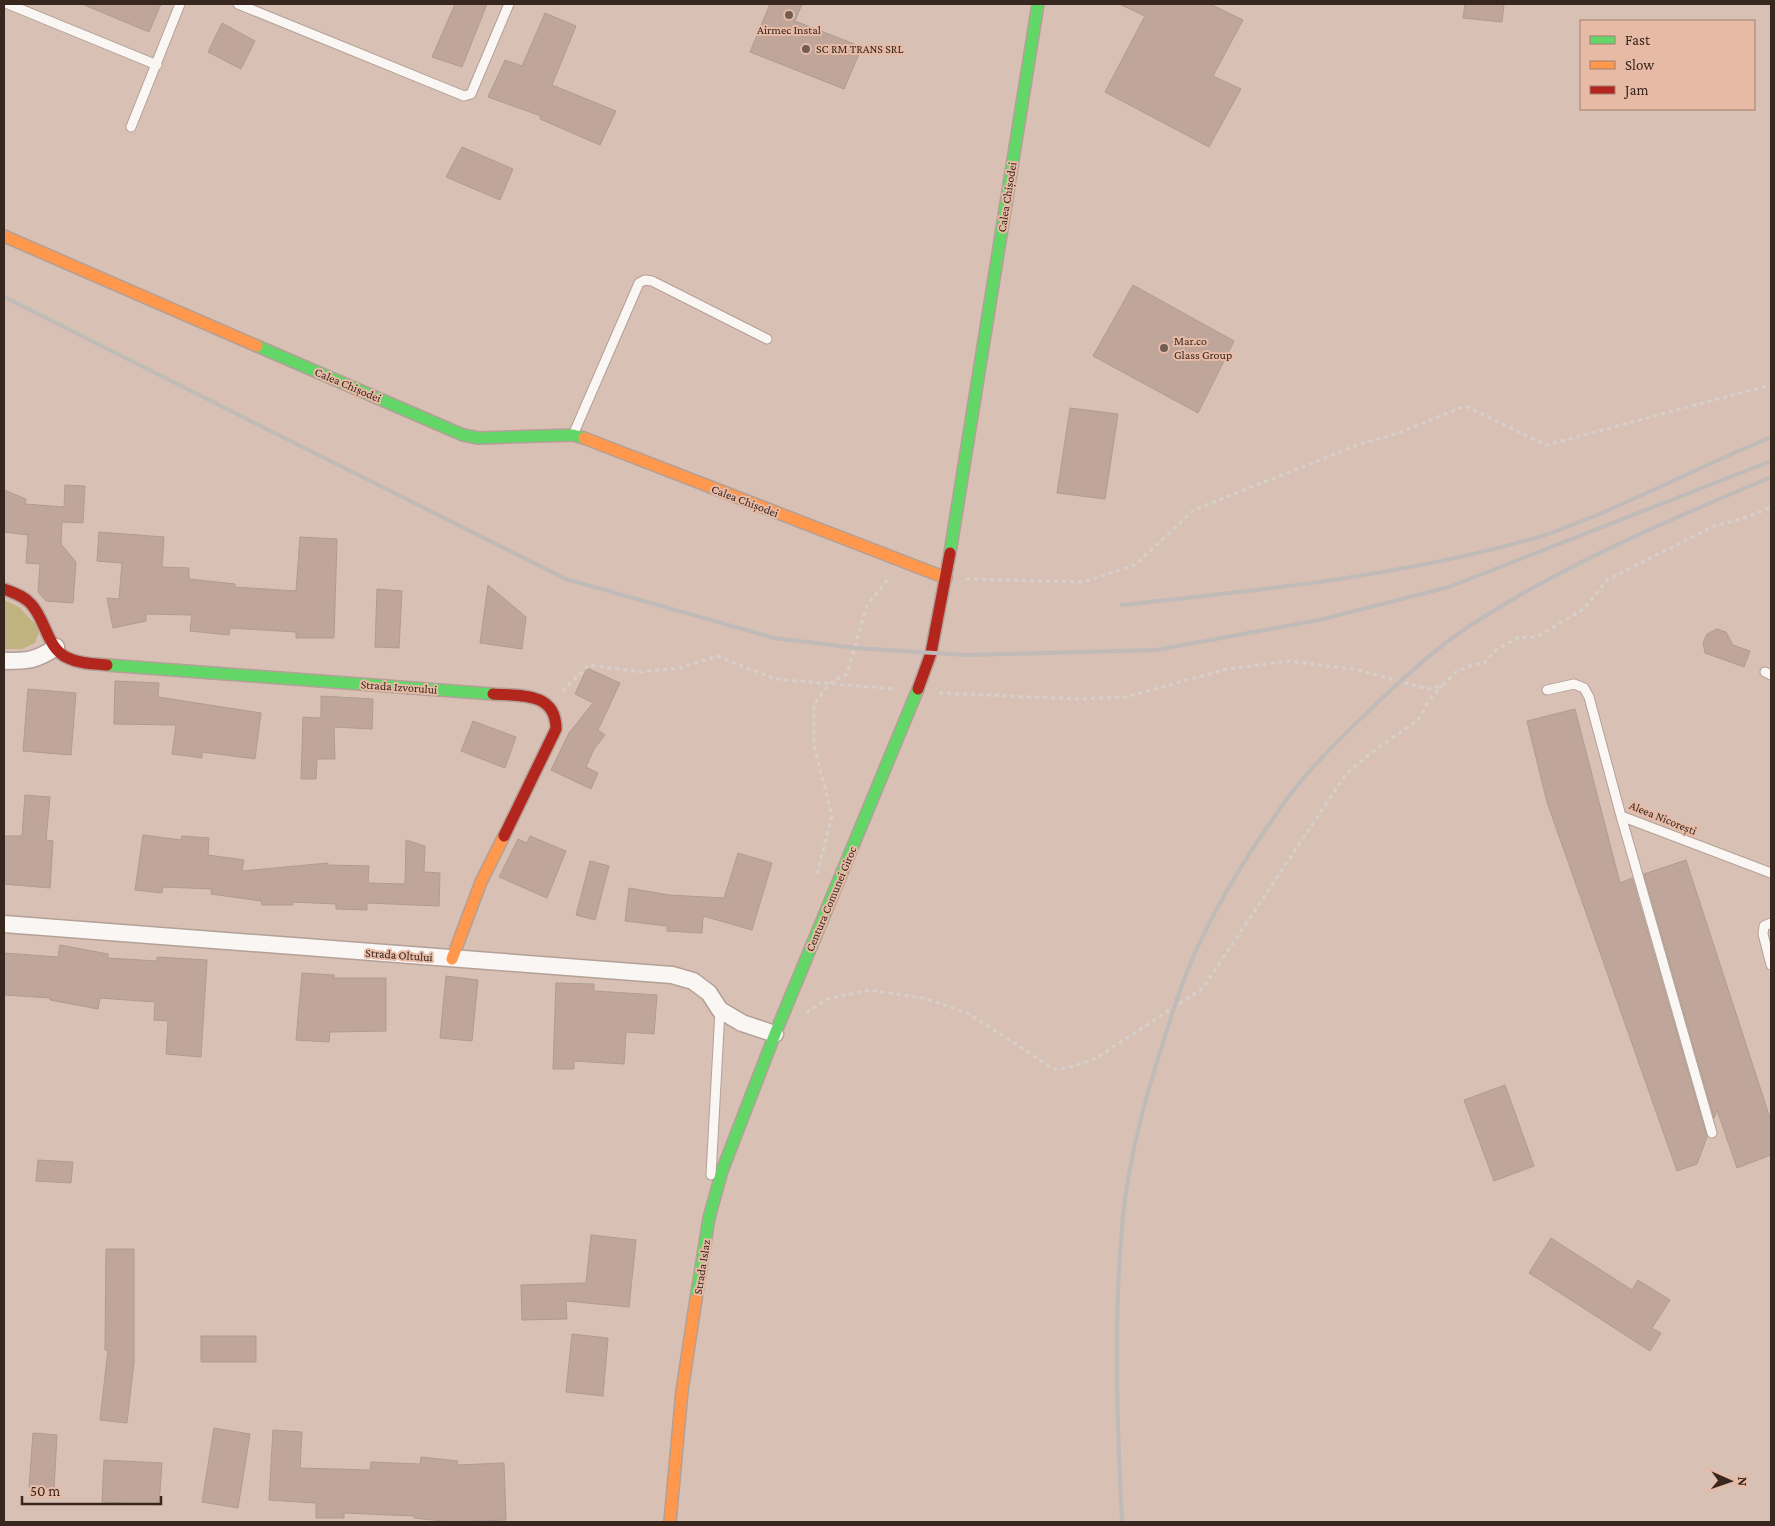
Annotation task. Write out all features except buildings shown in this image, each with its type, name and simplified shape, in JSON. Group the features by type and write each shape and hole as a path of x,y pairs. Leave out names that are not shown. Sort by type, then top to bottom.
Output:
{"street":[{"name":"Calea Chișodei","path":"4,236 463,435 479,438 573,435 946,578 1038,4"},
{"name":"Centura Comunei Giroc","path":"709,1218 722,1171 775,1034 917,691 931,653 946,578"},
{"name":"Strada Izvorului","path":"4,589 30,600 56,647 67,658 82,663 530,697 549,704"},
{"path":"4,660 29,661 41,657 56,647"},
{"path":"452,959 480,882 556,729 556,714 549,704"},
{"name":"Strada Oltului","path":"4,924 672,975 693,981 708,993 720,1010 742,1022 775,1034"},
{"name":"Strada Islaz","path":"670,1522 682,1391 709,1218"}],"lane":[{"path":"8,4 157,65"},
{"path":"132,126 180,4"},
{"path":"238,4 464,96 471,94 509,4"},
{"path":"573,435 639,283 645,280 767,339"},
{"name":"Aleea Nicorești","path":"1547,690 1574,684 1584,688 1589,697 1621,816 1771,874"},
{"path":"1621,816 1712,1133"},
{"path":"1771,923 1764,926 1763,934 1771,965"},
{"name":"Strada Islaz","path":"709,1218 720,1010"}],"path":[{"path":"946,578 1083,582 1135,565 1194,510 1357,445 1398,433 1465,406 1546,445 1771,385"},
{"path":"805,1014 827,999 869,990 924,998 969,1014 1054,1069 1068,1068 1095,1058 1173,1010 1203,988 1346,774 1371,753 1418,720 1429,700 1456,672 1472,665 1484,663 1496,650 1517,638 1537,637 1584,609 1607,580 1714,526 1748,517 1771,507"},
{"path":"815,883 832,816 814,746 814,704 830,684 848,674 867,605 902,562"},
{"path":"549,704 589,665 640,672 680,668 717,656 775,678 963,695 1059,698 1126,697 1227,669 1288,661 1359,670 1427,689 1442,686"}],"shaded area":[{"path":"4,600 19,607 40,629 35,643 22,649 4,649"}],"railway":[{"path":"4,297 566,579 774,638 856,648 966,655 1156,650 1319,620 1449,587 1771,461"},
{"path":"1122,605 1334,580 1438,562 1490,550 1548,534 1592,517 1771,437"},
{"path":"1122,1522 1117,1408 1117,1332 1120,1255 1129,1173 1149,1088 1180,991 1202,938 1220,902 1241,867 1287,799 1318,762 1398,683 1448,641 1509,601 1582,562 1657,526 1771,477"}],"traffic: fast":[{"path":"950,553 1038,4"},
{"path":"257,346 463,435 479,438 573,435 584,438"},
{"path":"107,665 493,694"},
{"path":"696,1299 709,1218 722,1171 775,1034 918,689"}],"traffic: slow":[{"path":"4,236 257,346"},
{"path":"584,438 946,578"},
{"path":"452,959 481,882 504,836"},
{"path":"670,1522 682,1391 696,1299"}],"traffic: jam":[{"path":"918,689 931,653 950,553"},
{"path":"4,589 22,597 31,604 55,648 61,654 77,661 107,665"},
{"path":"493,694 525,696 543,702 550,708 556,729 504,836"}],"place":[{"name":"Airmec Instal","path":"789,15"},
{"name":"SC RM TRANS SRL","path":"806,49"},
{"name":"Mar.co Glass Group","path":"1164,348"}]}
